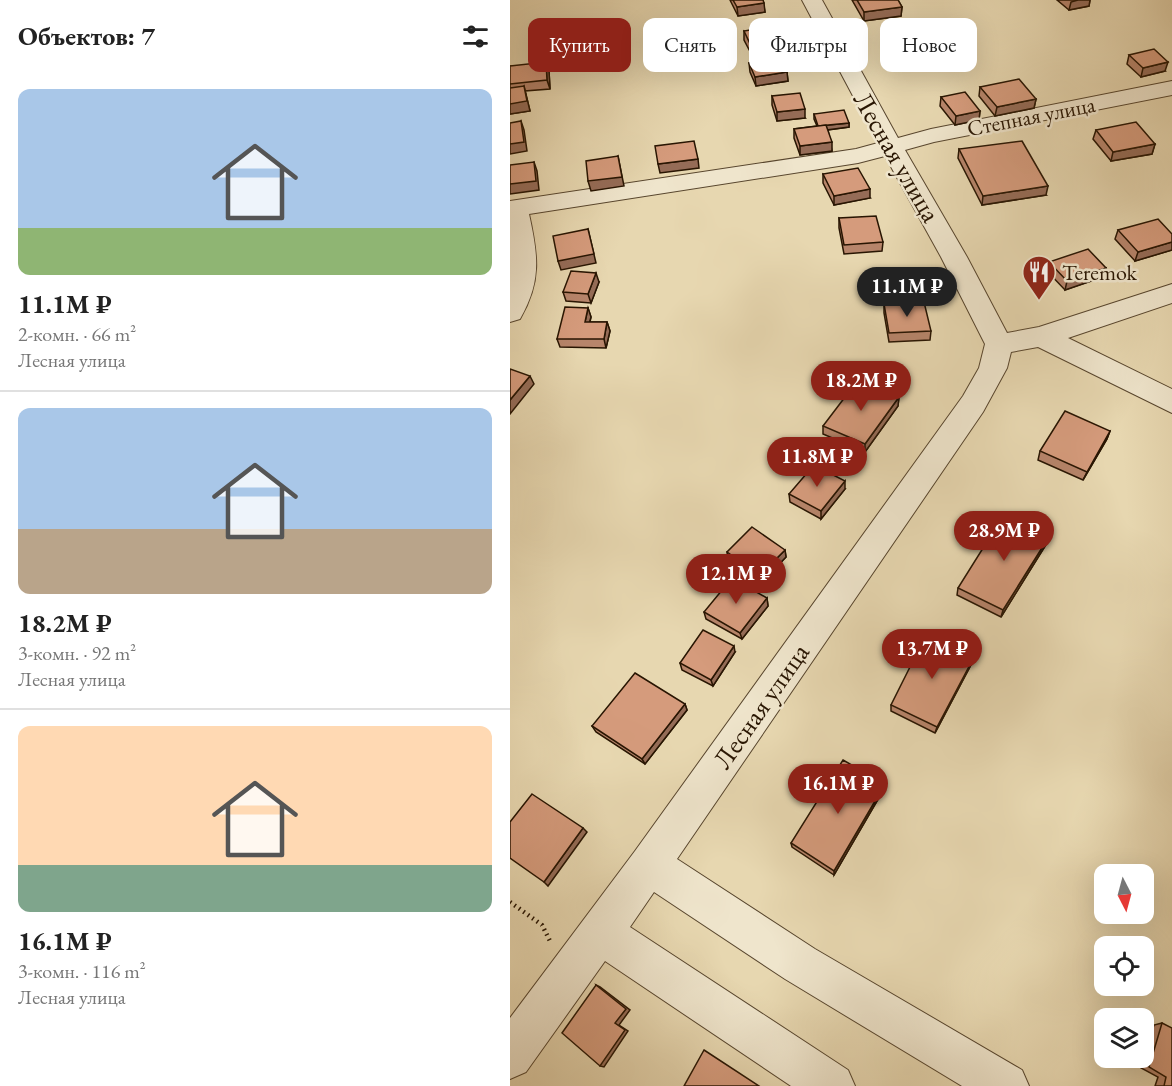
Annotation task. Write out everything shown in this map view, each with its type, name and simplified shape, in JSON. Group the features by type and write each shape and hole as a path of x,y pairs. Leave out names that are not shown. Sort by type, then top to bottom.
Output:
{"street":[{"name":"Лесная улица","path":"510,1056 649,865 973,404 993,368 999,344 977,297 836,49 812,0"},
{"name":"Степная улица","path":"513,209 858,156 931,136 1172,88"},
{"path":"510,312 523,287 526,265 513,209"},
{"path":"999,344 1041,336 1172,293"},
{"path":"1041,336 1172,402"},
{"path":"649,865 800,964 1006,1086"},
{"path":"600,932 832,1086"}],"path":[{"path":"510,902 542,925 567,977"}],"building":[{"path":"733,0 763,0 764,3 737,7"},
{"path":"857,0 898,0 902,7 864,12"},
{"path":"749,30 749,42 744,31"},
{"path":"1154,49 1168,62 1143,68 1129,55"},
{"path":"528,64 528,72 547,72 547,80 510,84 510,66"},
{"path":"753,72 787,72 755,77"},
{"path":"1019,79 1036,99 997,107 980,87"},
{"path":"524,86 527,101 510,104 510,88"},
{"path":"965,92 980,111 956,116 941,97"},
{"path":"800,93 805,109 777,112 772,96"},
{"path":"844,110 849,123 818,126 814,114"},
{"path":"521,121 524,142 510,144 510,123"},
{"path":"1136,122 1155,144 1113,152 1096,130"},
{"path":"826,125 832,142 800,146 794,129"},
{"path":"694,141 698,159 658,164 655,146"},
{"path":"1022,141 1048,186 983,196 959,149"},
{"path":"618,156 622,177 588,181 586,161"},
{"path":"534,162 536,181 510,184 510,165"},
{"path":"858,168 870,189 834,196 823,174"},
{"path":"876,216 883,242 844,245 839,218"},
{"path":"1158,219 1172,234 1172,242 1138,252 1118,230"},
{"path":"588,229 594,254 558,261 553,236"},
{"path":"1088,249 1106,268 1067,281 1049,262"},
{"path":"571,271 596,273 588,294 563,292"},
{"path":"924,302 931,331 889,333 884,304"},
{"path":"565,307 588,308 585,322 607,322 604,339 557,339"},
{"path":"510,369 530,376 510,400"},
{"path":"858,380 899,397 865,444 823,426"},
{"path":"1065,411 1110,431 1087,472 1040,451"},
{"path":"814,465 845,481 821,511 789,494"},
{"path":"1005,513 1050,535 1003,610 958,588"},
{"path":"752,527 785,550 760,575 727,552"},
{"path":"732,578 767,598 740,633 704,612"},
{"path":"703,630 734,646 711,680 680,663"},
{"path":"927,633 974,657 937,727 891,705"},
{"path":"635,673 685,704 642,759 592,726"},
{"path":"843,760 885,784 834,871 791,843"},
{"path":"532,794 583,828 544,882 510,858 510,822"},
{"path":"596,985 626,1009 615,1023 625,1030 600,1066 562,1033"},
{"path":"1162,1023 1172,1028 1172,1086 1164,1086 1166,1077 1151,1068 1154,1068 1154,1050"},
{"path":"704,1050 759,1086 684,1086"}],"place":[{"name":"Teremok","path":"1039,301"}]}
